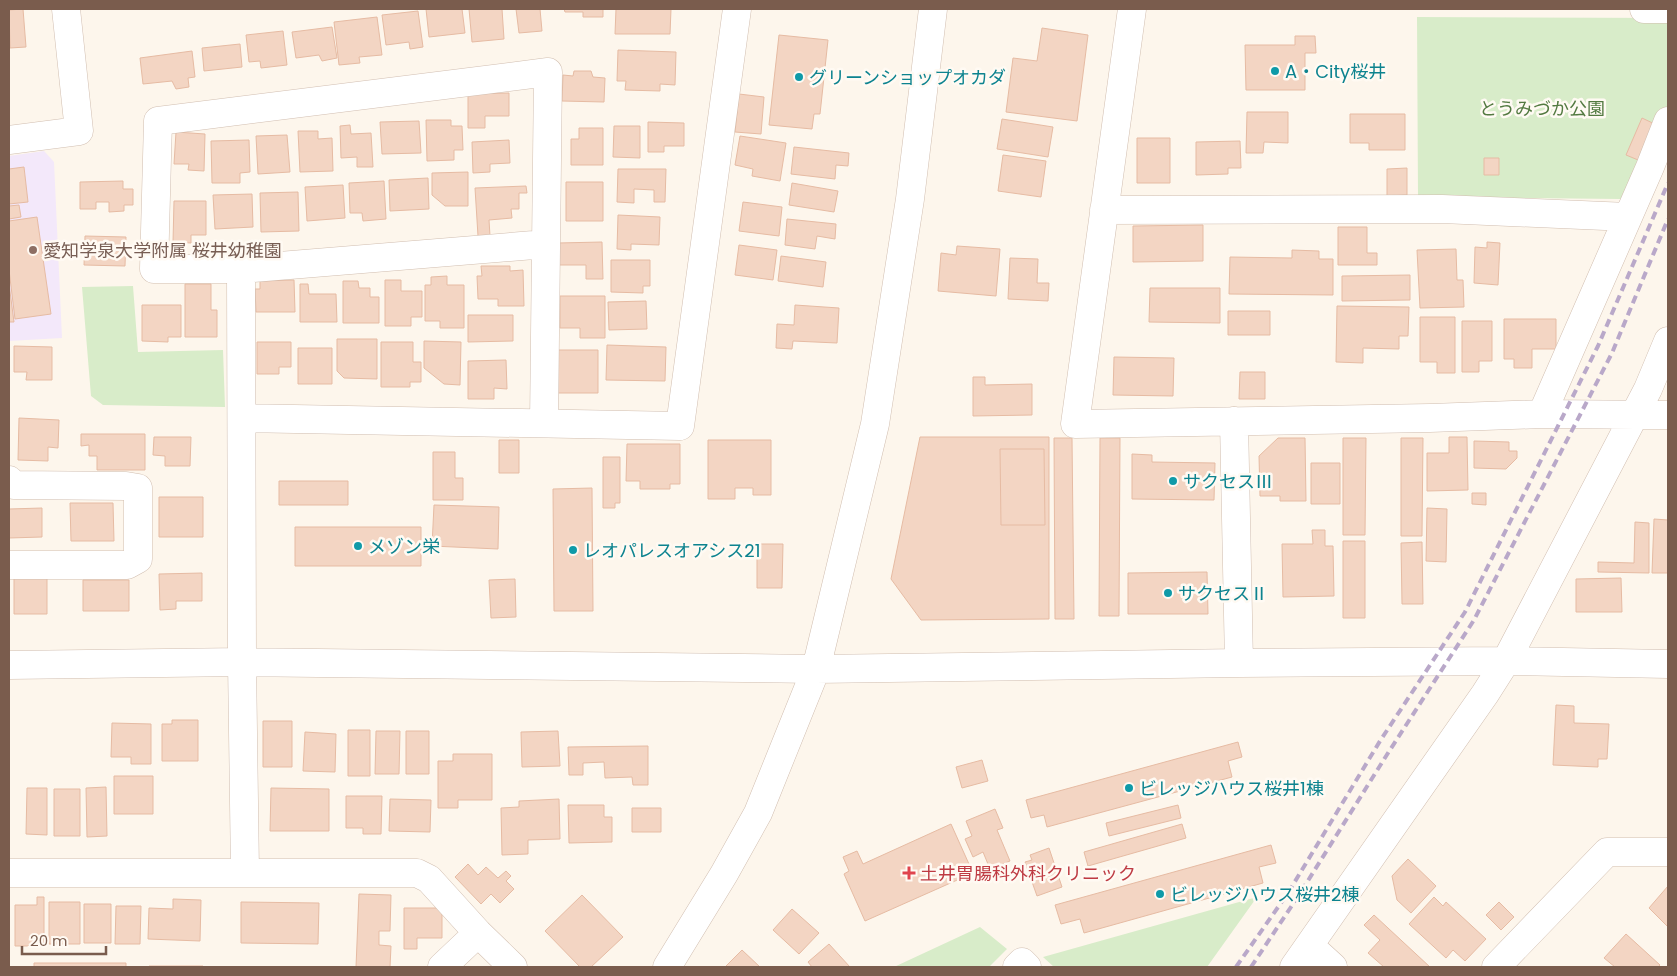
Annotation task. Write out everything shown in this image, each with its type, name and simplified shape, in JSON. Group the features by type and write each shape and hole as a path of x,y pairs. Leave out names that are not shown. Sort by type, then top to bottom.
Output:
{"street":[{"path":"9,140 79,131 66,9"},
{"path":"243,418 680,426 737,9"},
{"path":"667,967 724,874 758,813 816,669 875,424 910,199 933,9"},
{"path":"1132,9 1076,424 1542,414 1668,415"},
{"path":"1644,9 1668,9"},
{"path":"544,424 548,72 158,120 154,269 241,269 546,244"},
{"path":"1542,414 1668,120"},
{"path":"1104,210 1442,209 1628,217"},
{"path":"241,269 243,418 242,662 245,872"},
{"path":"1294,967 1506,661 1648,389 1668,341"},
{"path":"1234,421 1240,663"},
{"path":"9,480 14,485 126,486 138,488 138,560 127,565 9,565"},
{"path":"9,665 242,662 816,669 1506,661 1668,664"},
{"path":"1496,967 1607,852 1668,852"},
{"path":"9,872 417,873 429,879 478,933 513,967"},
{"path":"442,967 478,933"},
{"path":"1310,946 1333,967"},
{"path":"1016,967 1022,962 1027,967"}],"shaded area":[{"name":"愛知学泉大学附属 桜井幼稚園","path":"44,151 54,162 62,338 9,341 9,156"}],"green space":[{"name":"とうみづか公園","path":"1417,17 1668,18 1668,111 1634,193 1620,199 1418,197"},
{"path":"133,286 138,352 223,350 225,407 103,405 91,396 82,287"},
{"path":"1257,897 1207,967 1054,967 1043,957"},
{"path":"980,927 1007,949 989,967 894,967"}],"building":[{"path":"23,9 26,47 10,48 9,10"},
{"path":"426,9 462,9 465,33 429,37"},
{"path":"469,9 502,9 504,39 472,42"},
{"path":"516,9 540,9 542,31 519,33"},
{"path":"564,9 603,9 603,17 583,17 583,12 565,12"},
{"path":"616,9 671,9 670,34 615,34"},
{"path":"418,11 423,47 410,49 409,42 386,45 382,15"},
{"path":"377,17 382,55 359,57 360,63 339,65 334,22"},
{"path":"332,27 337,58 322,61 319,55 296,58 292,32"},
{"path":"1042,28 1088,35 1077,121 1006,112 1013,58 1037,61"},
{"path":"283,31 287,65 261,68 260,61 249,62 246,35"},
{"name":"グリーンショップオカダ","path":"779,35 828,40 820,114 814,114 812,129 769,125"},
{"name":"A・City桜井","path":"1295,36 1315,36 1316,53 1305,53 1305,90 1246,90 1245,45 1295,45"},
{"path":"240,44 242,67 204,71 202,48"},
{"path":"618,50 676,52 675,85 660,84 660,91 625,90 626,81 617,81"},
{"path":"192,51 195,77 188,78 189,87 176,89 172,81 143,84 140,58"},
{"path":"574,71 591,71 593,77 605,78 604,102 562,101 563,75 573,76"},
{"path":"509,93 509,116 485,116 485,128 468,128 468,94"},
{"path":"739,94 764,97 761,134 735,132"},
{"path":"1247,112 1288,112 1288,143 1264,142 1263,153 1246,153"},
{"path":"1350,114 1405,114 1405,150 1369,150 1369,143 1350,143"},
{"path":"1642,118 1659,126 1643,162 1626,155"},
{"path":"1002,119 1053,127 1048,157 997,149"},
{"path":"426,120 451,120 451,126 462,126 463,150 454,150 454,160 427,161"},
{"path":"419,121 421,153 382,154 380,122"},
{"path":"648,122 684,123 684,146 664,146 664,152 648,152"},
{"path":"350,125 351,134 371,133 373,167 357,167 357,157 341,158 340,126"},
{"path":"614,126 640,126 640,158 613,157"},
{"path":"579,128 603,128 603,165 571,165 571,139 579,139"},
{"path":"298,131 318,131 318,139 332,138 333,171 300,172"},
{"path":"176,132 205,134 204,171 188,170 189,164 174,164"},
{"path":"287,135 290,172 258,174 256,136"},
{"path":"740,136 786,143 780,181 752,176 753,169 735,165"},
{"path":"1137,138 1170,138 1170,183 1137,183"},
{"path":"249,140 250,172 240,173 240,183 212,183 211,141"},
{"path":"509,140 510,163 490,164 490,172 473,173 472,142"},
{"path":"1240,141 1241,168 1228,168 1228,174 1196,175 1196,142"},
{"path":"794,147 849,153 848,166 836,165 835,179 791,174"},
{"path":"1003,155 1046,161 1041,197 998,191"},
{"path":"1484,158 1499,158 1499,175 1484,175"},
{"path":"24,167 28,202 9,204 9,169"},
{"path":"1407,168 1407,195 1387,196 1387,169"},
{"path":"618,169 666,169 665,202 654,202 654,190 634,189 634,203 617,202"},
{"path":"468,172 468,206 445,206 432,195 432,173"},
{"path":"428,178 429,209 390,211 389,180"},
{"path":"123,181 123,189 133,189 133,205 124,205 124,211 109,212 109,202 96,202 96,209 80,209 80,182"},
{"path":"384,181 386,219 363,221 362,213 350,213 349,183"},
{"path":"566,182 603,182 603,221 566,221"},
{"path":"792,183 838,191 834,212 789,205"},
{"path":"343,185 345,218 307,221 305,187"},
{"path":"526,186 527,193 519,193 519,209 511,209 512,218 489,220 490,236 478,236 475,188"},
{"path":"298,192 299,231 261,232 260,193"},
{"path":"252,194 253,227 215,229 213,195"},
{"path":"174,201 206,201 206,235 191,235 191,243 173,242"},
{"path":"743,202 782,207 779,236 739,231"},
{"path":"19,205 21,217 9,219 9,206"},
{"path":"618,215 660,217 659,245 631,244 631,250 617,249"},
{"path":"37,217 51,314 15,319 9,270 9,221"},
{"path":"787,219 836,224 835,239 817,236 815,249 785,245"},
{"path":"1203,225 1203,261 1133,262 1133,226"},
{"path":"1338,227 1367,227 1367,253 1377,253 1377,265 1338,265"},
{"path":"85,236 126,237 125,266 84,265"},
{"path":"602,242 603,279 586,279 586,265 559,265 558,243"},
{"path":"1487,242 1500,243 1498,285 1474,283 1475,247 1487,248"},
{"path":"739,245 777,250 773,280 735,275"},
{"path":"957,246 1000,249 996,296 938,291 941,253 956,255"},
{"path":"1456,249 1457,280 1463,280 1464,307 1420,308 1417,250"},
{"path":"1292,250 1319,251 1319,259 1333,259 1333,295 1229,294 1230,257 1292,258"},
{"path":"781,256 826,262 823,287 778,281"},
{"path":"1010,258 1038,259 1037,283 1049,283 1048,301 1008,299"},
{"path":"611,260 650,260 650,286 643,286 643,293 611,292"},
{"path":"481,266 510,266 510,271 523,270 524,306 498,306 498,299 478,299 477,276 482,276"},
{"path":"1410,275 1410,300 1342,301 1342,276"},
{"path":"447,276 447,285 464,285 464,328 440,328 440,321 425,321 425,285 431,285 431,277"},
{"path":"294,280 295,312 256,312 255,289 260,289 260,281"},
{"path":"385,280 401,280 401,291 422,291 422,317 411,317 411,326 385,326"},
{"path":"343,281 358,281 359,288 370,288 370,297 379,297 379,323 343,323"},
{"path":"9,284 14,322 9,322"},
{"path":"185,284 211,284 211,310 217,310 217,337 185,337"},
{"path":"300,284 308,284 309,294 336,294 337,322 300,322"},
{"path":"1150,288 1220,288 1220,323 1149,322"},
{"path":"560,296 605,296 605,338 580,338 580,328 560,328"},
{"path":"646,301 647,329 609,330 608,302"},
{"path":"142,305 181,305 181,337 168,337 168,342 142,341"},
{"path":"795,305 839,308 837,343 793,341 792,349 776,348 777,324 794,325"},
{"path":"1337,306 1409,307 1408,336 1399,336 1399,349 1363,348 1363,363 1336,362"},
{"path":"1228,311 1270,311 1270,335 1228,335"},
{"path":"468,315 513,315 513,341 468,342"},
{"path":"1420,317 1455,317 1455,373 1437,373 1437,362 1420,362"},
{"path":"1504,319 1556,319 1556,349 1532,349 1532,368 1514,368 1514,359 1504,359"},
{"path":"1462,321 1492,321 1492,361 1479,361 1479,372 1462,372"},
{"path":"337,339 377,339 377,379 344,378 337,371"},
{"path":"424,341 461,342 460,385 444,384 424,368"},
{"path":"257,342 291,342 291,367 279,367 279,374 257,374"},
{"path":"381,342 413,342 413,362 421,362 421,382 410,382 410,387 381,387"},
{"path":"607,345 666,347 665,381 606,380"},
{"path":"14,346 52,347 52,380 26,380 27,372 14,372"},
{"path":"298,348 332,348 332,384 298,384"},
{"path":"557,350 598,350 598,393 557,393"},
{"path":"1114,357 1174,358 1173,396 1113,395"},
{"path":"506,360 507,389 494,388 494,399 468,399 468,361"},
{"path":"1240,372 1265,372 1265,399 1239,399"},
{"path":"973,377 985,377 985,385 1032,384 1032,415 973,416"},
{"path":"19,418 59,420 58,448 48,447 48,461 18,460"},
{"path":"81,434 145,434 145,470 97,470 97,456 89,456 89,445 81,446"},
{"path":"154,437 191,437 190,466 165,466 165,456 153,455"},
{"path":"920,437 1049,437 1049,619 921,620 891,579"},
{"path":"1449,437 1467,437 1468,490 1427,491 1427,453 1449,453"},
{"path":"1054,438 1072,438 1074,619 1055,619"},
{"path":"1100,438 1120,438 1119,616 1099,616"},
{"path":"1278,438 1305,438 1306,501 1280,501 1280,496 1260,496 1259,456"},
{"path":"1343,438 1366,438 1365,535 1343,535"},
{"path":"1401,438 1423,438 1422,536 1401,536"},
{"path":"499,440 519,440 519,473 499,473"},
{"path":"708,440 771,440 771,495 753,495 753,488 735,488 735,499 708,499"},
{"path":"1474,441 1509,442 1509,451 1517,451 1517,458 1506,469 1474,468"},
{"path":"627,444 680,444 680,484 670,484 670,489 640,489 640,481 626,481"},
{"path":"1000,449 1044,449 1045,525 1001,525"},
{"path":"433,452 455,452 455,478 463,478 463,500 433,500"},
{"name":"サクセスⅢ","path":"1132,454 1152,455 1152,462 1215,463 1214,500 1132,499"},
{"path":"603,457 620,457 620,503 615,503 615,508 603,508"},
{"path":"1311,463 1340,463 1340,504 1311,504"},
{"path":"279,481 348,481 348,505 279,505"},
{"name":"レオパレスオアシス21","path":"592,488 593,611 554,611 553,489"},
{"path":"1472,493 1486,493 1486,505 1472,504"},
{"path":"159,497 203,497 203,537 159,537"},
{"path":"70,503 113,503 114,541 71,541"},
{"path":"434,505 499,507 498,549 432,546"},
{"path":"42,508 42,537 9,538 9,509"},
{"path":"1427,508 1447,509 1446,562 1426,561"},
{"path":"1654,519 1668,520 1668,573 1652,573"},
{"path":"1635,522 1649,523 1649,573 1598,572 1598,562 1634,563"},
{"name":"メゾン栄","path":"295,527 421,527 421,566 295,566"},
{"path":"1312,530 1325,530 1325,546 1333,546 1334,596 1283,597 1282,544 1313,544"},
{"path":"1343,541 1365,541 1365,618 1343,618"},
{"path":"1422,542 1423,604 1402,604 1401,543"},
{"path":"757,544 783,544 782,588 757,588"},
{"name":"サクセスⅡ","path":"1207,572 1208,614 1128,614 1128,573"},
{"path":"202,573 202,601 176,601 176,609 160,610 159,574"},
{"path":"14,578 47,578 47,614 14,614"},
{"path":"1621,578 1622,612 1576,612 1576,579"},
{"path":"515,579 516,617 491,618 489,580"},
{"path":"83,580 129,580 129,611 83,611"},
{"path":"1556,705 1574,706 1574,723 1609,724 1607,759 1598,759 1598,767 1553,765"},
{"path":"172,720 198,720 198,761 162,761 162,724 172,724"},
{"path":"263,721 292,721 292,767 263,767"},
{"path":"112,723 151,724 151,764 131,764 131,757 111,757"},
{"path":"348,730 370,730 370,776 348,776"},
{"path":"376,731 400,731 399,774 375,774"},
{"path":"406,731 429,731 429,774 406,774"},
{"path":"558,731 560,766 522,767 521,732"},
{"path":"305,732 336,734 335,772 303,771"},
{"name":"ビレッジハウス桜井1棟","path":"1238,742 1242,757 1228,761 1232,777 1047,827 1044,815 1031,818 1026,800"},
{"path":"648,746 648,785 633,785 632,777 605,778 604,762 583,763 583,775 569,775 568,747"},
{"path":"453,754 492,754 492,800 458,800 458,808 438,808 438,761 453,761"},
{"path":"982,760 988,781 962,788 956,767"},
{"path":"114,776 153,776 153,814 114,814"},
{"path":"106,787 107,836 87,837 86,788"},
{"path":"27,788 47,788 47,835 26,834"},
{"path":"271,788 329,789 329,831 270,831"},
{"path":"54,789 80,789 80,836 54,836"},
{"path":"346,796 382,796 381,834 363,834 363,828 346,828"},
{"path":"390,799 431,800 430,832 389,831"},
{"path":"559,799 560,839 528,840 528,854 502,855 501,808 519,807 519,801"},
{"path":"568,805 604,805 604,817 612,817 612,842 569,843"},
{"path":"1178,805 1181,818 1109,836 1106,823"},
{"path":"632,808 661,808 661,832 632,832"},
{"path":"995,809 1003,828 997,830 1010,861 990,869 983,852 973,857 965,839 972,836 966,821"},
{"name":"土井胃腸科外科クリニック","path":"951,824 973,873 865,921 844,874 849,871 843,857 857,851 863,864"},
{"path":"1182,824 1186,838 1088,866 1084,852"},
{"name":"ビレッジハウス桜井2棟","path":"1271,845 1276,863 1259,867 1263,883 1084,933 1080,919 1061,924 1055,905"},
{"path":"1049,848 1062,887 1037,896 1025,862 1032,860 1030,855"},
{"path":"1408,859 1436,886 1411,913 1397,900 1392,876"},
{"path":"468,864 478,875 486,867 498,878 506,871 511,876 506,881 514,889 500,903 491,894 481,904 455,877"},
{"path":"1668,886 1668,927 1649,908"},
{"path":"359,894 391,895 390,931 379,931 379,945 391,946 390,967 356,967"},
{"path":"582,895 623,937 591,967 580,967 545,931"},
{"path":"37,897 44,897 44,946 15,946 15,905 37,905"},
{"path":"1434,897 1443,906 1446,902 1486,939 1465,961 1453,950 1446,958 1409,924"},
{"path":"173,899 201,900 200,941 148,939 149,908 173,909"},
{"path":"49,902 80,902 80,944 49,944"},
{"path":"241,902 319,903 318,944 241,943"},
{"path":"1499,902 1514,917 1501,930 1486,915"},
{"path":"84,904 111,904 111,943 84,943"},
{"path":"116,906 141,906 140,944 115,944"},
{"path":"404,908 442,908 442,938 417,938 417,949 404,949"},
{"path":"792,909 819,933 799,954 773,930"},
{"path":"1374,915 1430,967 1384,967 1368,953 1380,940 1364,925"},
{"path":"1626,934 1660,965 1658,967 1615,967 1604,958"},
{"path":"829,944 850,967 812,967 808,962"},
{"path":"742,950 760,967 725,967"},
{"path":"34,963 126,963 126,967 34,967"},
{"path":"203,966 203,967 149,967"}],"railway":[{"path":"1236,967 1288,893 1380,741 1465,612 1598,346 1668,183"},
{"path":"1251,967 1474,620 1612,353 1668,219"}],"place":[{"name":"A・City桜井","path":"1275,71"},
{"name":"グリーンショップオカダ","path":"799,77"},
{"name":"愛知学泉大学附属 桜井幼稚園","path":"33,250"},
{"name":"サクセスⅢ","path":"1173,481"},
{"name":"メゾン栄","path":"358,546"},
{"name":"レオパレスオアシス21","path":"573,550"},
{"name":"サクセスⅡ","path":"1168,593"},
{"name":"ビレッジハウス桜井1棟","path":"1129,788"},
{"name":"土井胃腸科外科クリニック","path":"909,873"},
{"name":"ビレッジハウス桜井2棟","path":"1160,894"}]}
